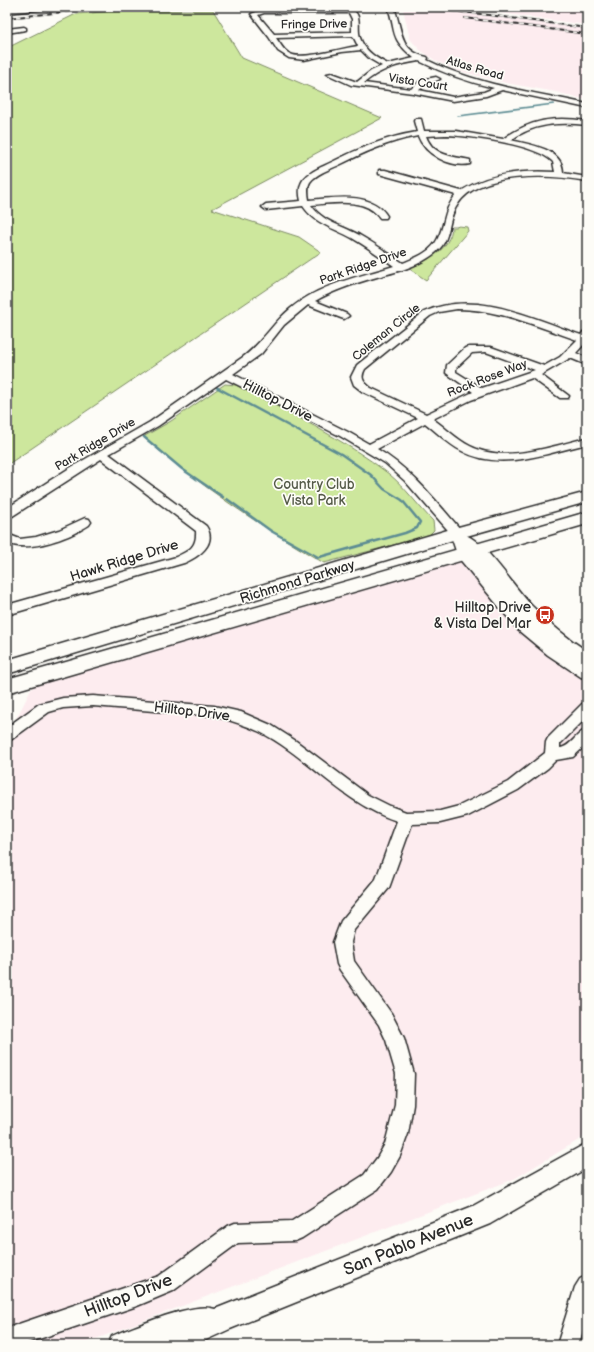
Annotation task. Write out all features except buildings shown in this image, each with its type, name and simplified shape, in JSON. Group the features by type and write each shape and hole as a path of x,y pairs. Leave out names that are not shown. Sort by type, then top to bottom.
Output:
{"highway":[{"name":"Richmond Parkway","path":"7,667 457,533 587,497"},
{"name":"Richmond Parkway","path":"7,686 587,518"}],"main road":[{"name":"Hilltop Drive","path":"457,533 524,626 554,651 587,673"},
{"name":"Hilltop Drive","path":"469,551 532,616 561,640 587,658"},
{"name":"San Pablo Avenue","path":"166,1345 222,1319 481,1215 587,1155"},
{"name":"San Pablo Avenue","path":"121,1345 180,1324 222,1319"}],"street":[{"path":"7,11 46,7"},
{"name":"Atlas Road","path":"391,7 395,18 396,32 404,46 452,74 587,106"},
{"path":"362,48 298,58 291,57 280,50 272,36 254,14 272,11 351,11 355,16 356,34 362,48 375,60 387,66"},
{"path":"7,31 24,29"},
{"name":"Fringe Drive","path":"272,36 356,34"},
{"name":"Atlas Road","path":"407,38 423,58 450,68 481,78 587,102"},
{"path":"358,84 369,75 387,66 423,58"},
{"name":"Vista Court","path":"330,74 344,81 358,84 458,99 486,94 502,87"},
{"path":"412,91 419,84 436,79"},
{"path":"418,121 425,143 432,151 445,158 467,162"},
{"path":"505,141 521,130 540,123 568,121 587,123"},
{"path":"402,267 357,238 319,218 309,209 306,203 303,195 304,185 319,171 378,143 396,138 422,134 464,134 505,141 537,150 550,155 559,163 559,174"},
{"path":"382,172 462,194"},
{"name":"Park Ridge Drive","path":"7,514 81,465 155,423 225,374 265,343 272,332 307,301 335,287 402,267 432,253 441,244 445,235 449,211 453,202 472,188 484,182 532,173 559,174 587,179"},
{"path":"266,207 306,203 358,201 377,207 383,216"},
{"path":"307,301 344,316"},
{"name":"Coleman Circle","path":"425,418 367,390 359,385 356,380 357,373 361,367 427,314 436,310 457,306 485,307 586,337"},
{"name":"Rock Rose Way","path":"370,448 425,418 481,392 538,372 569,354 586,337"},
{"path":"481,392 451,373 451,367 469,350 487,349 538,372 564,396"},
{"path":"569,354 587,362"},
{"name":"Hilltop Drive","path":"225,374 370,448 409,478 457,533"},
{"path":"425,418 464,449 500,457 521,455 587,441"},
{"name":"Hawk Ridge Drive","path":"7,610 180,560 198,551 202,545 202,529 102,454"},
{"path":"7,538 15,542 32,542 76,529 85,522"},
{"name":"Hilltop Drive","path":"7,735 44,708 62,703 93,700 214,712 236,716 266,729 291,745 363,799 385,811 406,818 440,816 462,812 513,786 543,764 552,755"},
{"path":"587,708 552,742 552,755 568,753 587,735"},
{"name":"Hilltop Drive","path":"7,1339 166,1284 235,1234 295,1231 371,1182 384,1165 393,1149 398,1134 404,1105 404,1074 395,1038 385,1019 346,964 342,942 346,926 383,882 406,818"},
{"path":"568,1345 585,1293"}],"shaded area":[{"path":"454,7 587,7 587,25 464,8"},
{"path":"411,8 587,29 587,100 556,92 506,83 456,70 436,61 420,50 410,39 403,9"},
{"path":"460,560 561,663 587,679 587,1135 514,1179 80,1345 7,1345 7,726 16,719 35,682"}],"green space":[{"path":"213,10 242,58 382,118 212,209 299,237 321,252 7,465 7,48 76,14 115,11"},
{"path":"452,227 467,227 468,231 426,280 408,268 407,265 422,262 437,254 443,248 451,235"},
{"name":"Country Club Vista Park","path":"225,384 236,385 295,415 372,461 395,479 433,521 434,530 428,536 324,563 230,504 186,472 143,437 171,421"}],"waterway":[{"path":"458,116 554,104"},
{"path":"216,387 341,454 371,475 384,489 402,500 420,522 417,528 405,533 316,558"},
{"path":"144,437 182,469 223,497"},
{"path":"227,499 271,531 318,557"}],"railway":[{"path":"7,18 82,10 199,7"},
{"path":"410,7 481,14 587,28"},
{"path":"465,18 587,34"}],"place":[{"name":"Hilltop Drive & Vista Del Mar","path":"545,615"}]}
